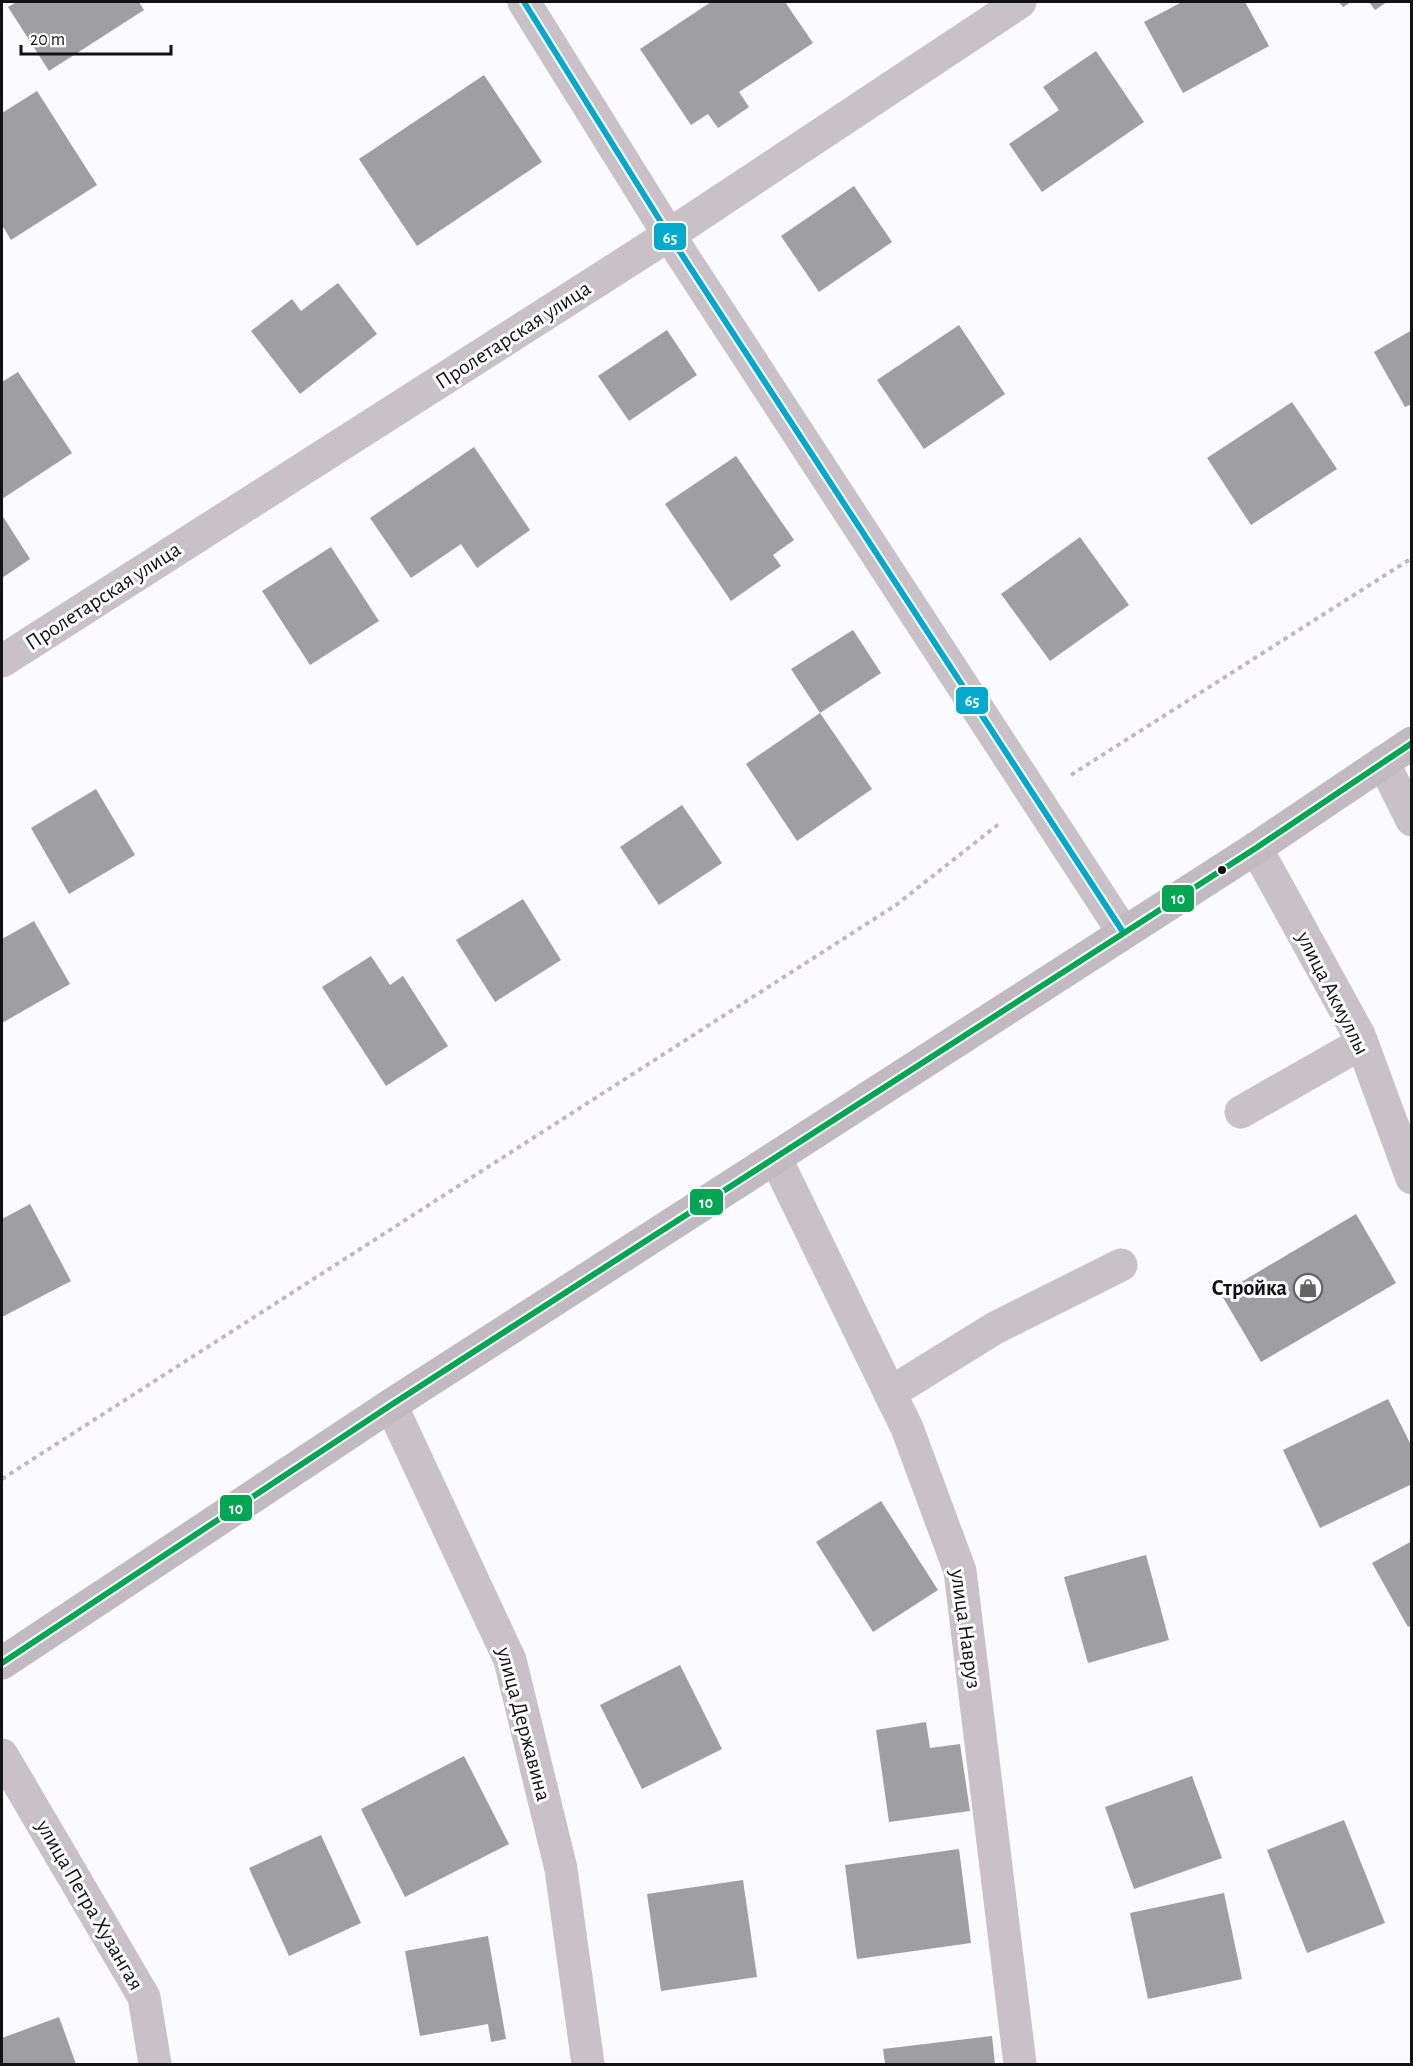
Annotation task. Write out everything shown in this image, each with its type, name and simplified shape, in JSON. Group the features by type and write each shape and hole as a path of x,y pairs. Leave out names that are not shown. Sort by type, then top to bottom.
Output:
{"main road":[{"path":"2,1663 391,1405 1256,848 1412,743"}],"street":[{"path":"524,2 669,235 1123,932"},
{"name":"Пролетарская улица","path":"2,661 669,235 1020,2"},
{"path":"1383,762 1412,820"},
{"name":"улица Акмуллы","path":"1256,848 1362,1042 1412,1178"},
{"path":"1241,1112 1362,1042"},
{"name":"улица Навруз","path":"776,1159 907,1428 960,1571 1020,2064"},
{"path":"890,1393 995,1328 1121,1265"},
{"name":"улица Державина","path":"391,1405 510,1660 561,1869 588,2064"},
{"name":"улица Петра Хузангая","path":"2,1755 144,1997 155,2064"}],"path":[{"path":"2,1479 896,905 965,849 1035,798 1412,558"}],"building":[{"path":"17,2 139,2 144,10 49,71 8,7"},
{"path":"711,2 785,2 813,43 739,92 749,107 718,128 708,114 691,125 640,49"},
{"path":"1182,2 1245,2 1269,46 1183,93 1144,22"},
{"path":"1339,2 1351,2 1343,7"},
{"path":"1369,2 1387,2 1375,10"},
{"path":"1096,51 1144,122 1042,192 1009,144 1059,110 1043,87"},
{"path":"484,75 542,162 417,246 359,159"},
{"path":"37,91 97,185 11,240 2,225 2,113"},
{"path":"854,186 892,242 819,292 781,236"},
{"path":"338,283 377,334 300,394 251,331 292,299 301,311"},
{"path":"959,325 1005,394 924,449 877,380"},
{"path":"667,330 697,375 629,421 598,376"},
{"path":"1412,330 1412,404 1405,407 1374,352"},
{"path":"18,372 72,453 2,499 2,382"},
{"path":"1292,402 1337,469 1251,525 1207,458"},
{"path":"474,447 530,530 477,568 461,544 411,578 370,518"},
{"path":"736,456 794,540 773,555 781,566 731,601 665,504"},
{"path":"2,515 30,559 2,578"},
{"path":"1080,537 1129,605 1050,661 1001,594"},
{"path":"331,547 379,621 310,665 262,591"},
{"path":"853,630 881,673 820,713 791,669"},
{"path":"820,713 872,789 797,841 746,764"},
{"path":"96,789 135,855 69,894 31,828"},
{"path":"682,805 722,863 659,905 620,847"},
{"path":"523,899 561,960 495,1002 456,940"},
{"path":"34,921 70,984 2,1023 2,939"},
{"path":"371,956 390,985 403,976 448,1046 386,1086 322,987"},
{"path":"30,1204 71,1281 2,1317 2,1219"},
{"name":"Стройка","path":"1356,1214 1396,1283 1261,1362 1221,1294"},
{"path":"1388,1399 1412,1447 1412,1484 1320,1528 1283,1450"},
{"path":"881,1501 938,1590 873,1632 816,1542"},
{"path":"1412,1541 1412,1625 1408,1627 1372,1563"},
{"path":"1146,1555 1169,1640 1088,1663 1064,1577"},
{"path":"680,1665 722,1749 642,1789 600,1705"},
{"path":"926,1722 930,1748 960,1744 970,1811 889,1822 876,1730"},
{"path":"464,1756 509,1844 405,1897 361,1809"},
{"path":"1192,1776 1222,1858 1134,1889 1105,1807"},
{"path":"1344,1820 1385,1923 1307,1953 1267,1850"},
{"path":"321,1835 361,1923 289,1956 249,1868"},
{"path":"959,1849 971,1943 857,1959 845,1865"},
{"path":"743,1880 757,1977 661,1991 647,1894"},
{"path":"1224,1893 1242,1979 1148,1999 1130,1913"},
{"path":"488,1936 506,2039 491,2042 488,2024 420,2036 405,1951"},
{"path":"59,2017 76,2064 2,2064 2,2038"},
{"path":"992,2036 995,2064 885,2064 883,2049"}],"transit line":[{"name":"65","path":"524,2 669,235 1123,932"},
{"name":"10","path":"2,1663 391,1405 1256,848 1412,743"}],"place":[{"name":"Стройка","path":"1308,1288"}]}
